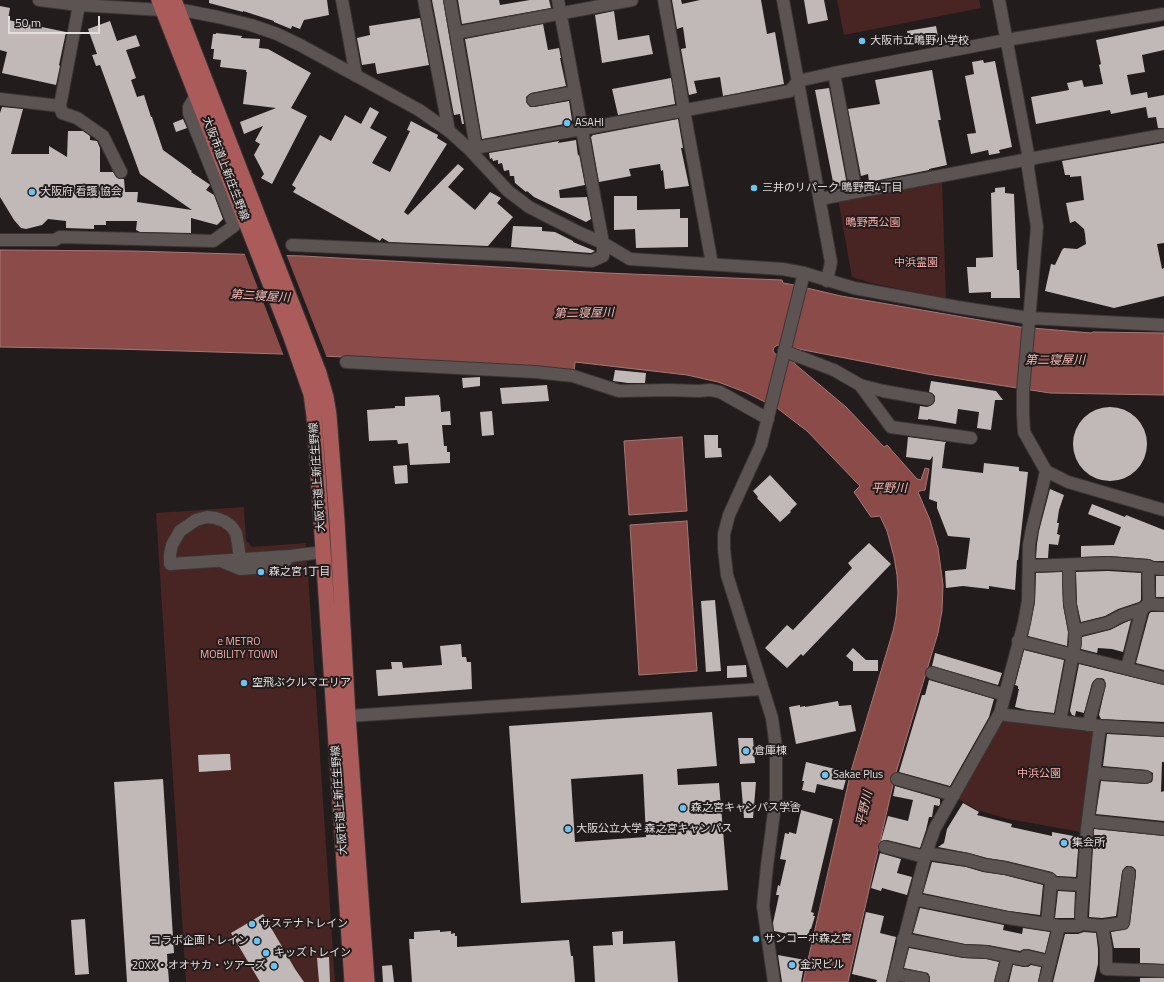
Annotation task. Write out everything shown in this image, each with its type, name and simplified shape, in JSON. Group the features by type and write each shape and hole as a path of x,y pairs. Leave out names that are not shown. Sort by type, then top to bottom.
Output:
{"main road":[{"name":"大阪市道上新庄生野線","path":"160,5 196,95 210,112"},
{"name":"大阪市道上新庄生野線","path":"175,5 210,112 311,394 321,416 338,552 366,982"},
{"name":"大阪市道上新庄生野線","path":"321,416 323,552 352,982"},
{"path":"323,552 338,552"}],"street":[{"path":"39,0 80,5 175,5 251,25 300,44 418,110 450,131 473,148 508,191 529,207 603,243 630,259 774,267 803,279 827,281 854,288 1029,322 1164,325"},
{"path":"342,0 356,76"},
{"path":"424,0 450,131"},
{"path":"450,0 473,148"},
{"path":"292,245 512,255 592,261 603,256 603,243 558,0"},
{"path":"456,33 632,0"},
{"path":"664,0 712,264"},
{"path":"783,0 831,262 827,281"},
{"path":"999,0 1029,159 1028,168 1037,227 1023,391 1024,432 1046,471 1068,482 1164,510"},
{"path":"80,5 60,106 62,113 77,118 103,136 121,172"},
{"path":"473,148 790,92 798,81 834,73 1006,40 1164,14"},
{"path":"834,73 856,192"},
{"path":"533,100 576,92"},
{"path":"0,240 55,240 60,237 213,241 234,226 189,113 189,107 196,95"},
{"path":"0,99 60,106"},
{"path":"820,199 1164,134"},
{"path":"774,982 763,906 776,797 776,753 772,718 728,575 724,542 729,515 761,446 803,279"},
{"path":"784,352 834,370 860,385 883,391 928,399"},
{"path":"346,362 558,374 573,376 620,391 710,390 720,392 769,413"},
{"path":"860,385 891,427 971,438"},
{"path":"923,979 894,978 903,939 935,828 1000,713 1024,623 1028,601 1029,545 1046,471"},
{"path":"240,559 236,533 232,526 224,521 207,517 196,520 180,531 172,545 170,564 290,556 323,552"},
{"path":"220,561 240,569 280,566 290,556"},
{"path":"1029,566 1108,563 1148,566 1152,568 1164,569"},
{"path":"1060,721 1075,643 1075,631 1070,605 1069,564"},
{"path":"1127,668 1145,606 1148,566"},
{"path":"1075,631 1108,623 1120,616 1145,606 1164,605"},
{"path":"1018,641 1164,678"},
{"path":"932,673 1005,695"},
{"path":"1083,924 1081,917 1083,885 1088,821 1094,773 1094,726 1099,685"},
{"path":"348,716 762,689"},
{"path":"1000,713 1094,726 1164,730"},
{"path":"1094,773 1146,776"},
{"path":"897,779 954,795"},
{"path":"1088,821 1164,829"},
{"path":"885,847 926,855 968,860 1050,879 1053,925 1050,962 1045,982"},
{"path":"914,899 1008,918 1053,925 1078,926 1083,924 1102,926 1123,923 1129,873"},
{"path":"1051,883 1083,885"},
{"path":"1102,926 1106,948 1106,969 1124,976 1164,972"},
{"path":"903,939 964,951 987,952 1025,960 1026,956 1050,962"},
{"path":"1001,982 1008,956"}],"green space":[{"path":"837,0 979,0 981,8 844,35"},
{"name":"鴫野西公園","path":"942,181 946,299 871,283 852,277 838,199"},
{"name":"e METRO MOBILITY TOWN","path":"244,507 246,540 252,547 306,543 335,982 186,982 156,513"},
{"name":"中浜公園","path":"1003,719 1096,731 1081,832 1008,819 977,810 957,798"}],"water":[{"path":"0,250 133,251 303,256 606,273 782,280 783,283 841,296 1020,327 1091,333 1164,333 1164,395 1050,393 927,374 778,345 774,347 773,351 775,354 792,358 795,364 846,407 884,447 887,445 917,479 921,480 925,468 929,469 925,490 918,492 930,520 938,548 943,585 942,611 938,633 895,776 848,982 803,982 851,771 893,631 898,593 894,557 887,531 880,516 871,517 854,492 860,486 807,431 777,408 745,392 718,382 687,375 575,362 574,372 488,364 281,354 0,347"},
{"path":"682,437 687,511 629,515 624,441"},
{"path":"687,521 697,671 639,675 630,525"}],"pier":[{"path":"244,252 286,254 327,358 284,356"}],"building":[{"path":"209,0 327,0 329,15 304,20 300,29 292,26 291,29 274,21 243,11 209,3"},
{"path":"432,0 443,0 464,124 462,124 460,114 454,115"},
{"path":"458,0 499,0 500,5 530,0 549,0 551,8 462,24"},
{"path":"672,0 681,0 682,4 700,0 761,0 767,34 775,32 784,84 723,96 720,77 694,81 697,93 689,95 681,49 686,48 683,27 677,29"},
{"path":"804,0 824,0 828,20 808,24"},
{"path":"0,6 10,8 8,20 66,32 56,85 2,73 7,52 0,50"},
{"path":"614,11 618,40 649,35 653,54 602,63 595,15"},
{"path":"420,18 429,65 377,74 375,63 362,65 357,38 370,35 369,26"},
{"path":"110,21 117,41 136,35 140,46 126,50 136,78 131,80 137,97 144,95 163,150 210,185 206,190 214,195 223,219 217,225 191,218 191,233 140,232 136,230 137,221 106,221 106,225 94,225 94,229 66,228 66,221 48,219 42,225 26,229 21,228 14,220 0,197 0,113 2,107 23,109 11,154 49,154 49,146 67,157 68,131 83,131 90,136 90,140 97,141 100,148 100,172 113,172 117,178 124,179 125,192 138,192 137,202 192,210 140,174 100,65 96,66 92,55 97,54 88,29"},
{"path":"543,24 548,50 559,48 566,86 531,93 526,97 526,102 530,107 534,107 569,101 572,120 570,123 482,139 465,39"},
{"path":"936,26 938,36 909,41 907,31"},
{"path":"1164,26 1164,50 1142,55 1145,72 1127,75 1131,95 1147,92 1148,98 1164,95 1164,128 1158,128 1156,117 1148,118 1146,107 1111,114 1110,110 1036,124 1031,97 1069,90 1067,83 1082,80 1084,87 1103,84 1096,40"},
{"path":"216,33 242,36 241,38 260,39 259,48 268,49 311,73 291,108 307,116 272,184 261,178 264,174 254,155 260,144 255,141 263,126 244,134 240,122 276,108 243,104 247,72 246,70 220,67 221,60 213,59 214,49 211,49 213,34"},
{"path":"983,60 984,63 995,61 1012,147 999,150 1000,153 989,155 988,150 971,154 967,134 976,133 965,76 974,74 972,62"},
{"path":"932,70 941,120 938,120 947,165 869,182 868,174 861,176 848,109 880,104 875,80"},
{"path":"671,78 675,104 618,115 612,89"},
{"path":"829,88 847,185 834,187 815,90"},
{"path":"370,107 379,112 370,128 387,137 372,163 390,172 410,131 407,130 411,121 438,135 437,138 447,144 404,212 408,215 458,164 464,169 448,187 475,210 490,192 501,198 497,203 513,217 488,246 389,242 382,238 380,241 293,192 296,188 292,185 320,135 331,141 345,115 361,124"},
{"path":"183,119 187,128 176,132 173,123"},
{"path":"678,119 683,148 681,148 689,186 665,189 663,170 661,171 660,164 629,169 631,176 599,182 591,137 593,135"},
{"path":"576,140 585,185 559,190 560,198 587,197 591,219 586,222 534,197 527,191 526,192 515,183 514,176 510,176 509,170 504,171 502,163 498,164 498,160 493,161 492,158 490,159 489,153 559,141 558,143"},
{"path":"1164,143 1164,243 1157,244 1162,269 1164,268 1164,296 1114,308 1045,291 1051,264 1055,265 1062,250 1064,248 1077,249 1086,244 1084,229 1075,221 1070,223 1066,203 1084,200 1081,176 1070,177 1070,175 1065,175 1062,161"},
{"path":"1005,187 1005,193 1014,194 1017,270 1019,270 1020,298 991,298 991,292 969,293 967,267 976,267 976,258 993,257 991,193 995,192 995,188"},
{"path":"614,196 637,196 637,210 680,209 680,218 688,218 688,247 636,248 635,229 614,230"},
{"path":"513,226 542,227 542,231 555,232 573,242 595,251 591,253 511,247"},
{"path":"615,370 646,373 645,383 613,381"},
{"path":"480,377 480,386 463,388 462,378"},
{"path":"931,381 996,391 1003,400 995,400 991,430 977,428 979,412 958,409 956,424 928,419 918,419 920,406 930,406 935,401 935,396 929,392"},
{"path":"547,385 549,401 502,404 500,388"},
{"path":"439,395 441,412 450,411 451,425 442,425 444,446 447,446 447,452 450,452 450,463 410,465 408,443 398,444 397,440 369,441 367,410 405,406 405,397"},
{"path":"1103,407 1117,407 1131,413 1141,423 1147,437 1147,451 1141,465 1131,475 1117,481 1103,481 1089,475 1079,465 1073,451 1073,437 1079,423 1089,413"},
{"path":"492,411 494,435 482,436 480,412"},
{"path":"704,435 718,435 718,448 721,448 722,457 705,458"},
{"path":"908,437 946,442 942,468 983,473 984,463 1019,467 1019,471 1028,472 1017,560 1015,590 989,586 989,589 963,586 946,588 945,571 966,569 970,538 948,536 937,508 937,502 929,499 933,456 930,460 906,457"},
{"path":"407,465 408,483 395,484 393,466"},
{"path":"770,475 797,504 780,522 757,498 758,497 753,491"},
{"path":"1050,489 1064,495 1059,510 1057,523 1059,523 1057,534 1060,535 1058,545 1049,544 1048,558 1036,558 1039,531"},
{"path":"1092,504 1125,517 1126,515 1164,530 1164,561 1109,556 1081,557 1081,546 1114,545 1121,527 1088,514"},
{"path":"869,543 891,564 803,656 801,654 787,668 765,648 787,625 793,630 852,568 848,563"},
{"path":"1108,571 1141,573 1141,600 1105,616 1081,622 1077,604 1076,572"},
{"path":"1062,572 1063,605 1068,632 1067,646 1028,636 1035,602 1036,573"},
{"path":"1156,576 1164,576 1164,597 1156,597"},
{"path":"715,600 721,671 706,672 701,601"},
{"path":"1151,612 1164,612 1164,670 1136,663 1149,614"},
{"path":"1131,620 1123,652 1112,649 1098,648 1097,653 1081,649 1082,637 1110,630"},
{"path":"461,644 462,657 466,657 467,662 471,662 472,689 378,696 376,670 392,669 391,662 402,662 403,668 442,665 440,646"},
{"path":"853,648 866,660 878,660 878,671 853,671 853,662 846,656"},
{"path":"1024,650 1064,660 1054,713 1015,707 1019,689 1018,686 1015,685"},
{"path":"935,653 1002,673 998,685 932,666"},
{"path":"1079,664 1164,685 1164,722 1101,719 1099,715 1106,684 1104,679 1101,678 1097,678 1092,683 1084,713 1076,711 1075,716 1072,715 1070,711"},
{"path":"746,665 747,677 727,678 727,666"},
{"path":"929,680 994,699 989,717 950,786 899,772 922,695 925,695"},
{"path":"838,701 839,706 851,705 856,731 796,744 789,707 800,705 800,707 805,707"},
{"name":"森之宮キャンパス学舎","path":"712,712 717,766 677,769 678,785 719,783 728,890 521,903 509,726","holes":["643,774 646,837 575,842 571,779"]},
{"path":"1107,734 1164,737 1164,762 1162,762 1161,792 1164,791 1164,821 1096,814 1101,781 1146,784 1152,782 1153,778 1153,773 1147,770 1103,766"},
{"name":"倉庫棟","path":"738,738 753,738 755,763 740,764"},
{"path":"230,754 231,770 199,772 198,755"},
{"path":"806,762 848,772 843,790 817,784 815,793 802,790 804,781 802,781"},
{"path":"163,779 174,953 167,954 169,982 127,982 114,782"},
{"path":"741,782 756,782 753,818 744,818"},
{"path":"895,786 940,799 939,806 934,805 932,817 929,817 920,848 887,840 881,841 888,816 908,821 913,800 893,796"},
{"path":"783,800 799,802 798,813 782,810"},
{"path":"963,803 979,812 977,815 1012,824 1011,827 1052,836 1052,832 1079,837 1076,877 1057,876 1052,872 1007,861 938,847 944,843 947,829"},
{"path":"801,810 833,819 811,912 814,913 813,916 815,916 807,938 774,931 773,923 779,895 776,895 778,885 780,886 786,860 780,859 785,833 789,834 789,832 796,834"},
{"path":"1094,829 1164,836 1164,964 1140,963 1140,948 1114,948 1111,932 1127,929 1130,924 1136,874 1136,870 1133,867 1126,866 1122,872 1116,916 1102,918 1089,917"},
{"path":"880,853 901,859 897,873 912,877 907,895 882,888 881,891 871,888"},
{"path":"932,862 966,867 1043,885 1040,915 1009,911 923,893"},
{"path":"1058,891 1075,892 1074,918 1055,918"},
{"path":"920,908 1004,925 1003,930 1022,934 1023,928 1050,932 1045,953 1028,949 1020,951 988,945 965,944 913,933"},
{"path":"866,912 884,916 880,933 896,937 886,982 876,982 877,980 852,974"},
{"path":"263,914 304,982 260,982 231,933"},
{"path":"85,919 89,974 75,975 71,920"},
{"path":"440,930 440,932 451,931 451,934 455,933 455,936 457,936 457,947 569,940 571,956 573,956 575,982 412,982 409,939 414,939 414,932"},
{"path":"623,931 623,944 675,941 678,982 595,982 593,946 613,945 612,932"},
{"path":"1084,932 1096,933 1098,964 1094,982 1053,982 1065,934 1078,934"},
{"path":"909,948 963,958 986,959 999,962 994,982 930,982 928,973 904,968"},
{"path":"778,955 805,960 801,982 782,982"},
{"path":"329,957 330,982 319,982 317,958"},
{"path":"392,965 394,982 383,982 382,966"},
{"path":"1013,965 1028,967 1031,965 1041,967 1038,982 1009,982"},
{"path":"1140,978 1164,978 1164,982 1140,982"}],"place":[{"name":"大阪市立鴫野小学校","path":"862,41"},
{"name":"ASAHI","path":"567,123"},
{"name":"三井のリパーク 鴫野西4丁目","path":"754,188"},
{"name":"大阪府 看護 協会","path":"32,192"},
{"name":"森之宮1丁目","path":"261,572"},
{"name":"空飛ぶクルマエリア","path":"244,683"},
{"name":"倉庫棟","path":"746,751"},
{"name":"Sakae Plus","path":"825,775"},
{"name":"森之宮キャンパス学舎","path":"683,808"},
{"name":"大阪公立大学 森之宮キャンパス","path":"568,829"},
{"name":"集会所","path":"1064,843"},
{"name":"サステナトレイン","path":"252,924"},
{"name":"サンコーポ森之宮","path":"756,939"},
{"name":"コラボ企画トレイン","path":"257,941"},
{"name":"キッズトレイン","path":"266,953"},
{"name":"金沢ビル","path":"792,965"},
{"name":"20XX・オオサカ・ツアーズ","path":"274,966"}],"park label":[{"name":"中浜霊園","path":"916,263"}],"water label":[{"name":"第二寝屋川","path":"260,297"},
{"name":"第二寝屋川","path":"584,314"},
{"name":"第二寝屋川","path":"1055,361"},
{"name":"平野川","path":"889,489"},
{"name":"平野川","path":"865,809"}]}
